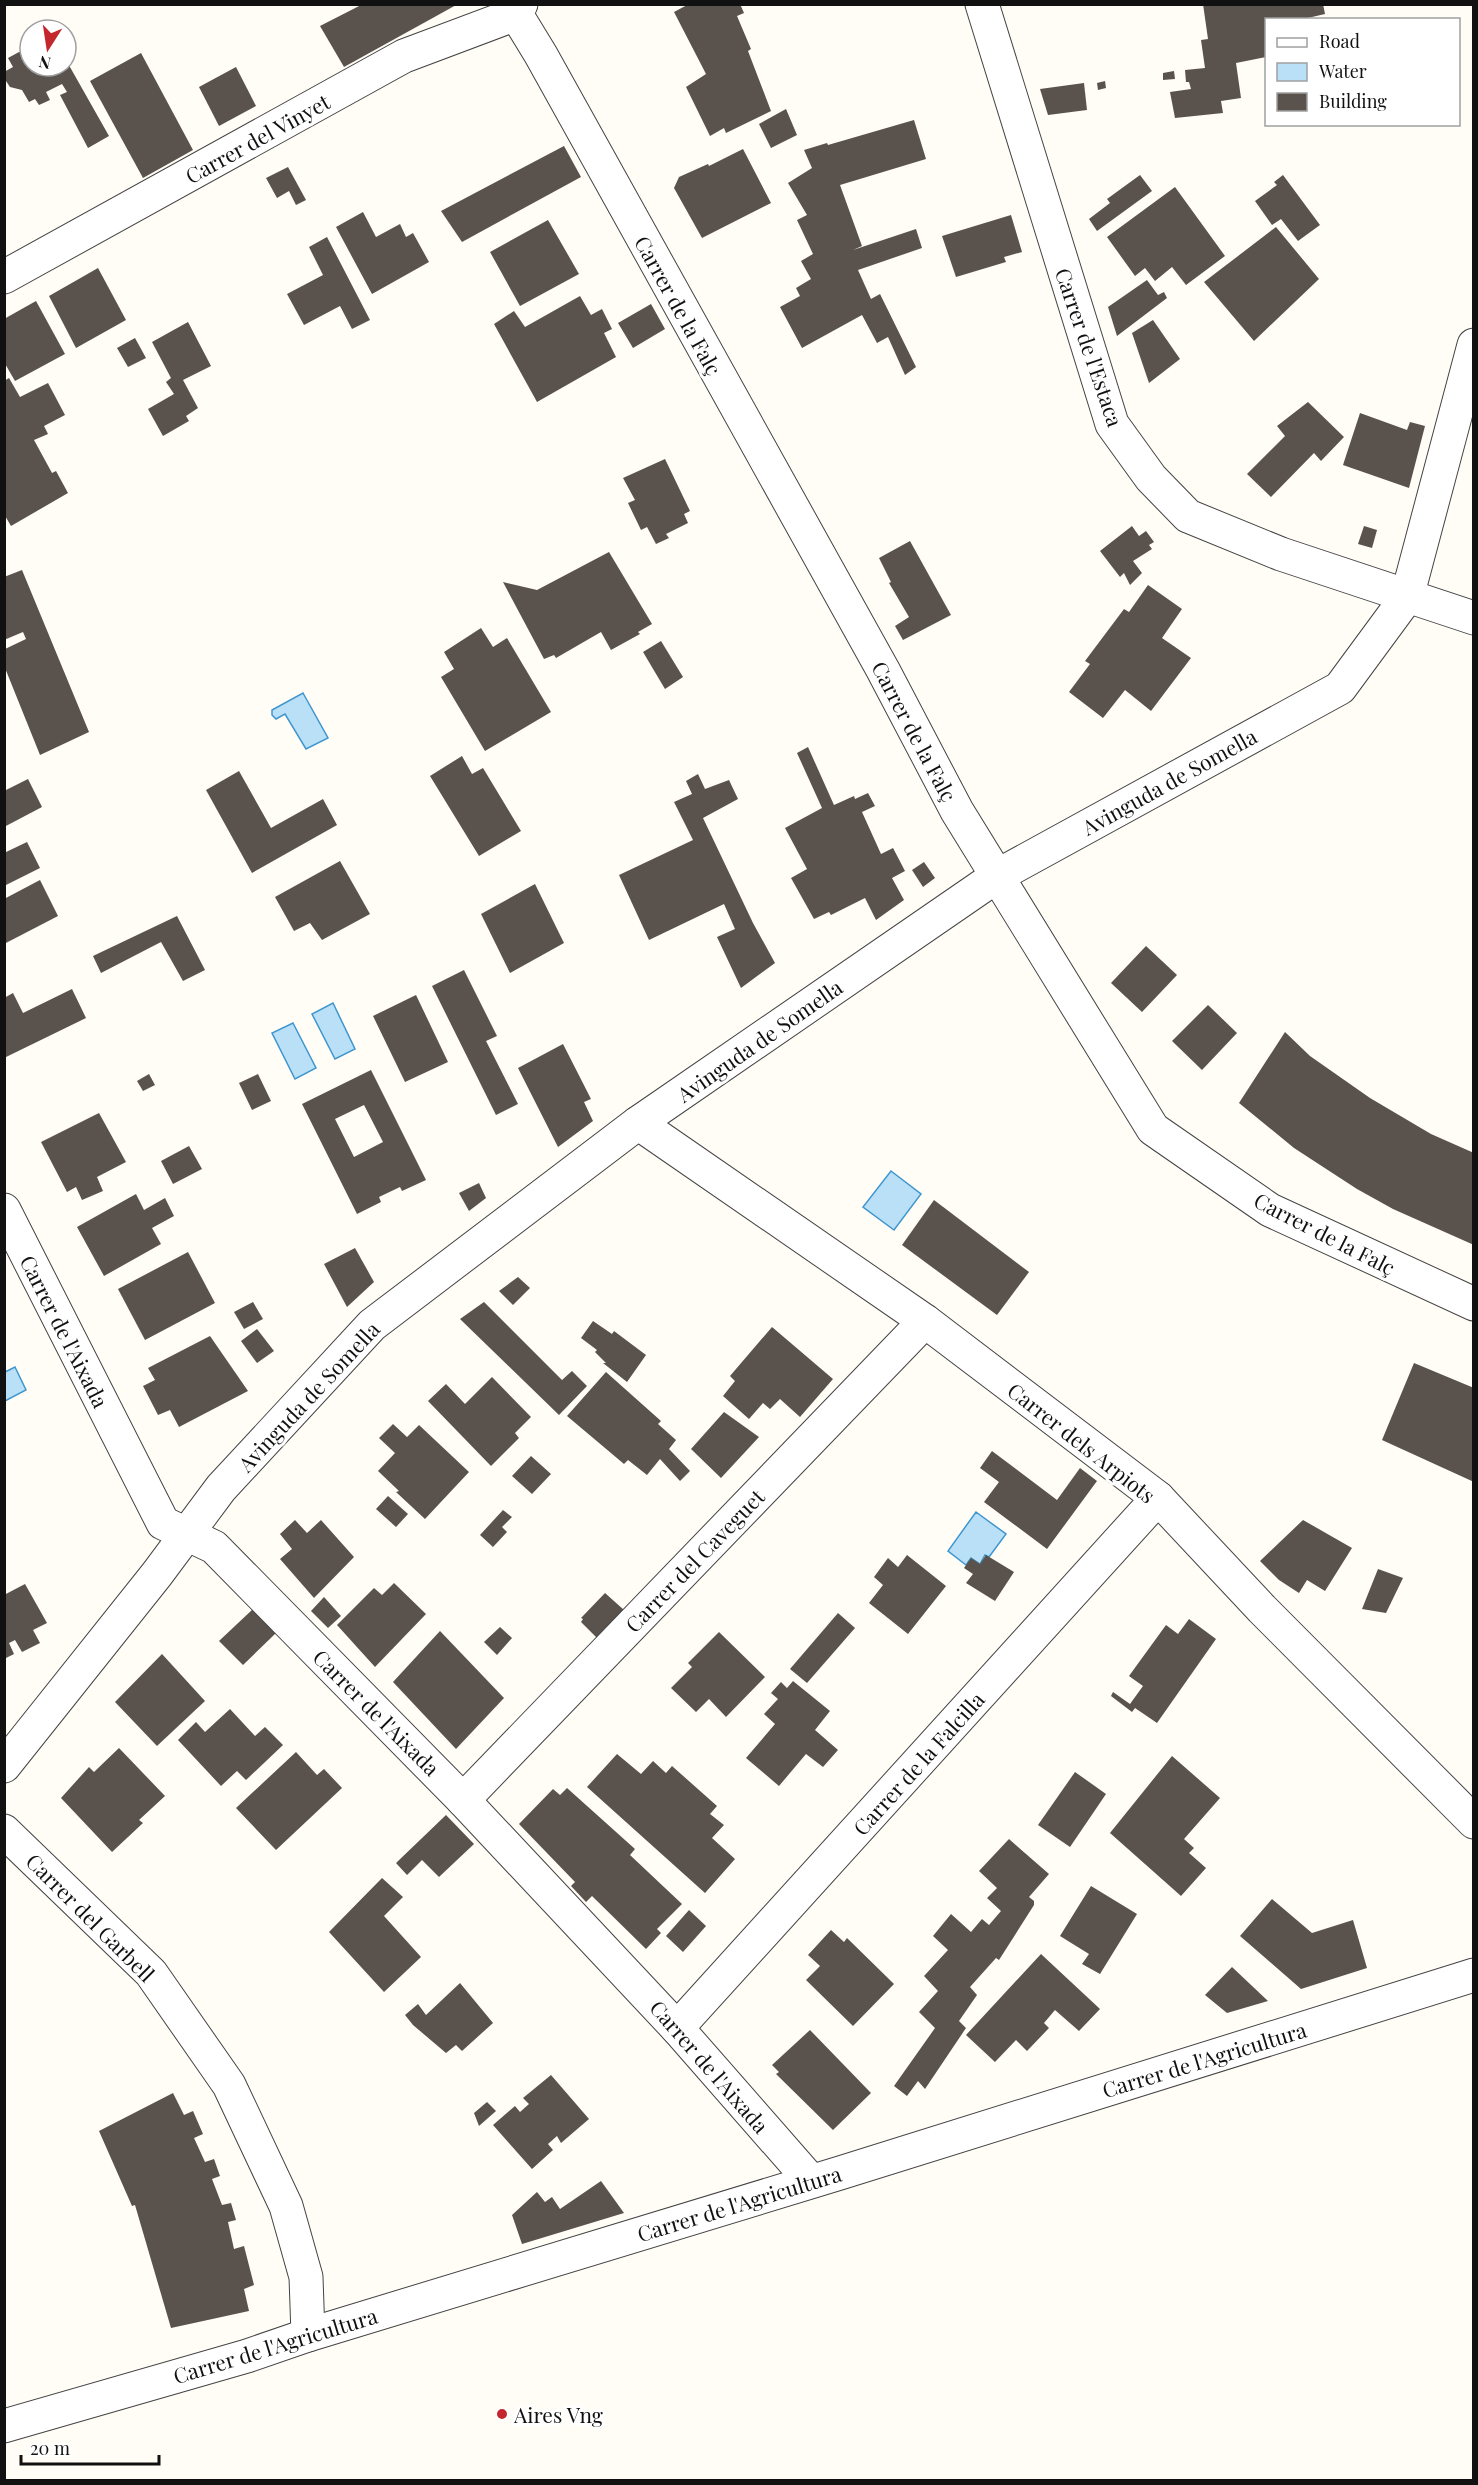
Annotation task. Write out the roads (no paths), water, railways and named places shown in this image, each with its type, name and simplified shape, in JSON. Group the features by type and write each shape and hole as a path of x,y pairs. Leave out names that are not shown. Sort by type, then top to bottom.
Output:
{"street":[{"name":"Carrer de l'Estaca","path":"982,4 1112,424 1151,478 1188,516 1281,554 1473,618"},
{"name":"Carrer del Vinyet","path":"4,277 404,56 518,9"},
{"name":"Carrer de la Falç","path":"518,9 541,55 883,670 957,811 1153,1129 1270,1210 1473,1304"},
{"name":"Avinguda de Somella","path":"4,1766 221,1488 372,1325 638,1123 997,876 1340,688 1407,597 1473,345"},
{"name":"Carrer dels Arpiots","path":"638,1123 925,1321 1158,1498 1262,1609 1473,1822"},
{"name":"Carrer de l'Aixada","path":"4,1210 163,1523 214,1546 463,1800 677,2028 811,2181"},
{"name":"Carrer del Caveguet","path":"463,1800 925,1321"},
{"name":"Carrer de la Falcilla","path":"677,2028 1158,1498"},
{"name":"Carrer del Garbell","path":"4,1830 151,1973 229,2085 286,2206 306,2277 308,2334"},
{"name":"Carrer de l'Agricultura","path":"4,2426 247,2356 308,2334 1473,1976"}],"water":[{"path":"303,693 328,738 306,749 285,714 276,719 272,715 272,710"},
{"path":"333,1003 355,1049 335,1059 312,1014"},
{"path":"293,1023 316,1068 295,1079 272,1033"},
{"path":"891,1171 921,1194 894,1230 863,1207"},
{"path":"15,1367 26,1390 5,1401 5,1372"},
{"path":"976,1512 1006,1534 989,1557 985,1555 980,1564 971,1558 966,1565 948,1551"}],"place":[{"name":"Aires Vng","path":"502,2414"}]}
